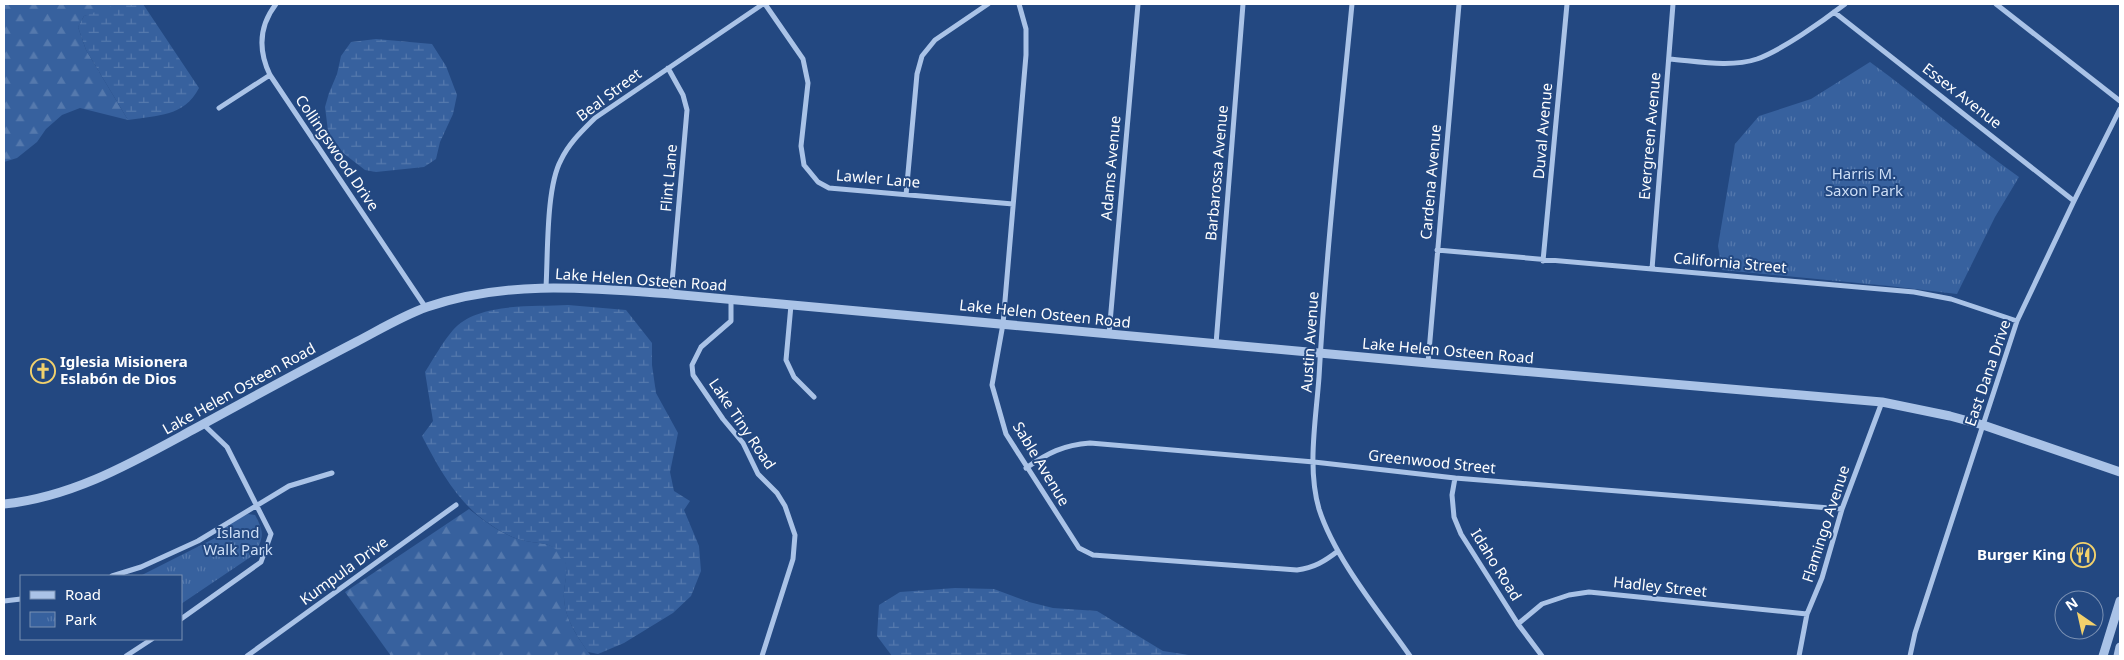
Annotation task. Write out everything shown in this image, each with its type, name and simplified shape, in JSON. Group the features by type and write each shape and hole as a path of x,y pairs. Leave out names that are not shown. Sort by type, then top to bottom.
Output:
{"street":[{"name":"Collingswood Drive","path":"276,4 268,14 261,34 262,50 270,75 426,308"},
{"name":"Beal Street","path":"546,287 552,186 560,161 573,140 595,118 764,4"},
{"name":"Lawler Lane","path":"764,4 803,59 808,83 801,146 804,165 818,182 829,188 1013,204"},
{"path":"906,195 917,74 922,56 935,40 988,4"},
{"name":"Sable Avenue","path":"1019,4 1026,29 1026,55 1003,324 992,385 1006,434 1079,548 1093,555 1297,570 1321,564 1338,551"},
{"name":"Adams Avenue","path":"1109,335 1138,4"},
{"name":"Barbarossa Avenue","path":"1216,344 1244,4"},
{"name":"Austin Avenue","path":"1352,4 1320,353 1314,462 1316,490 1319,508 1330,539 1410,656"},
{"name":"Cardena Avenue","path":"1428,363 1459,4"},
{"name":"Duval Avenue","path":"1543,261 1567,4"},
{"name":"Evergreen Avenue","path":"1652,269 1673,4"},
{"path":"1669,59 1728,63 1756,59 1778,48 1845,4"},
{"path":"1996,4 2120,101"},
{"name":"Essex Avenue","path":"1834,12 2074,201"},
{"name":"Flint Lane","path":"668,68 683,95 687,110 671,294"},
{"path":"219,108 270,75"},
{"name":"East Dana Drive","path":"1910,656 1915,633 2017,321 2120,109"},
{"name":"California Street","path":"1438,250 1543,261 1914,292 1951,299 2017,321"},
{"name":"Lake Helen Osteen Road","path":"4,504 71,489 107,475 325,358 426,308 462,297 500,290 546,287 731,299 1109,335 1882,402 1983,425 2120,472"},
{"name":"Lake Tiny Road","path":"731,299 731,321 701,347 692,365 693,375 723,419 743,443 758,474 777,493 786,506 795,535 790,567 762,656"},
{"path":"791,305 786,360 794,377 814,398"},
{"name":"Flamingo Avenue","path":"1800,656 1807,614 1822,578 1842,509 1882,402"},
{"path":"182,618 261,562 271,534 258,504 227,446 203,424"},
{"name":"Greenwood Street","path":"1026,468 1049,452 1075,444 1090,443 1314,462 1456,478 1842,509"},
{"path":"115,575 141,567 198,541 289,486 332,473"},
{"name":"Idaho Road","path":"1456,478 1452,495 1454,517 1461,534 1518,624 1542,656"},
{"name":"Kumpula Drive","path":"247,656 456,505"},
{"name":"Hadley Street","path":"1518,624 1542,604 1569,595 1589,592 1807,614"},
{"path":"4,601 20,599"},
{"path":"2103,656 2120,601"},
{"path":"126,656 150,640"},
{"path":"2118,656 2120,647"}],"green space":[{"path":"4,4 118,4 84,16 78,27 86,50 128,120 80,108 62,115 46,129 37,142 17,158 4,162"},
{"path":"118,4 143,4 199,88 186,105 178,110 128,120 86,50 78,27 84,16"},
{"path":"376,39 432,44 446,66 457,95 453,114 440,142 436,159 424,167 376,172 365,170 343,153 328,131 325,107 337,74 341,56 351,42"},
{"name":"Harris M. Saxon Park","path":"1870,62 2019,177 1995,217 1957,294 1722,270 1718,246 1735,144 1759,116 1811,99"},
{"path":"568,305 626,310 652,343 652,365 656,393 678,433 670,472 674,491 690,501 684,510 699,546 701,571 691,596 673,613 624,643 598,654 588,652 566,612 564,592 566,566 558,551 542,543 524,541 508,535 480,517 451,485 435,461 422,436 433,421 425,372 453,330 463,321 491,310 523,306"},
{"path":"469,509 486,522 511,536 524,541 542,543 559,551 565,561 567,572 564,598 567,614 573,629 591,656 391,656 345,592"},
{"name":"Island Walk Park","path":"248,514 255,515 262,534 255,554 182,603 182,575 142,575 217,537 219,529"},
{"path":"955,588 994,589 1029,602 1053,608 1097,611 1163,651 1195,656 892,656 877,636 879,605 900,592"}],"place":[{"name":"Iglesia Misionera Eslabón de Dios","path":"43,371"},
{"name":"Burger King","path":"2083,555"}]}
